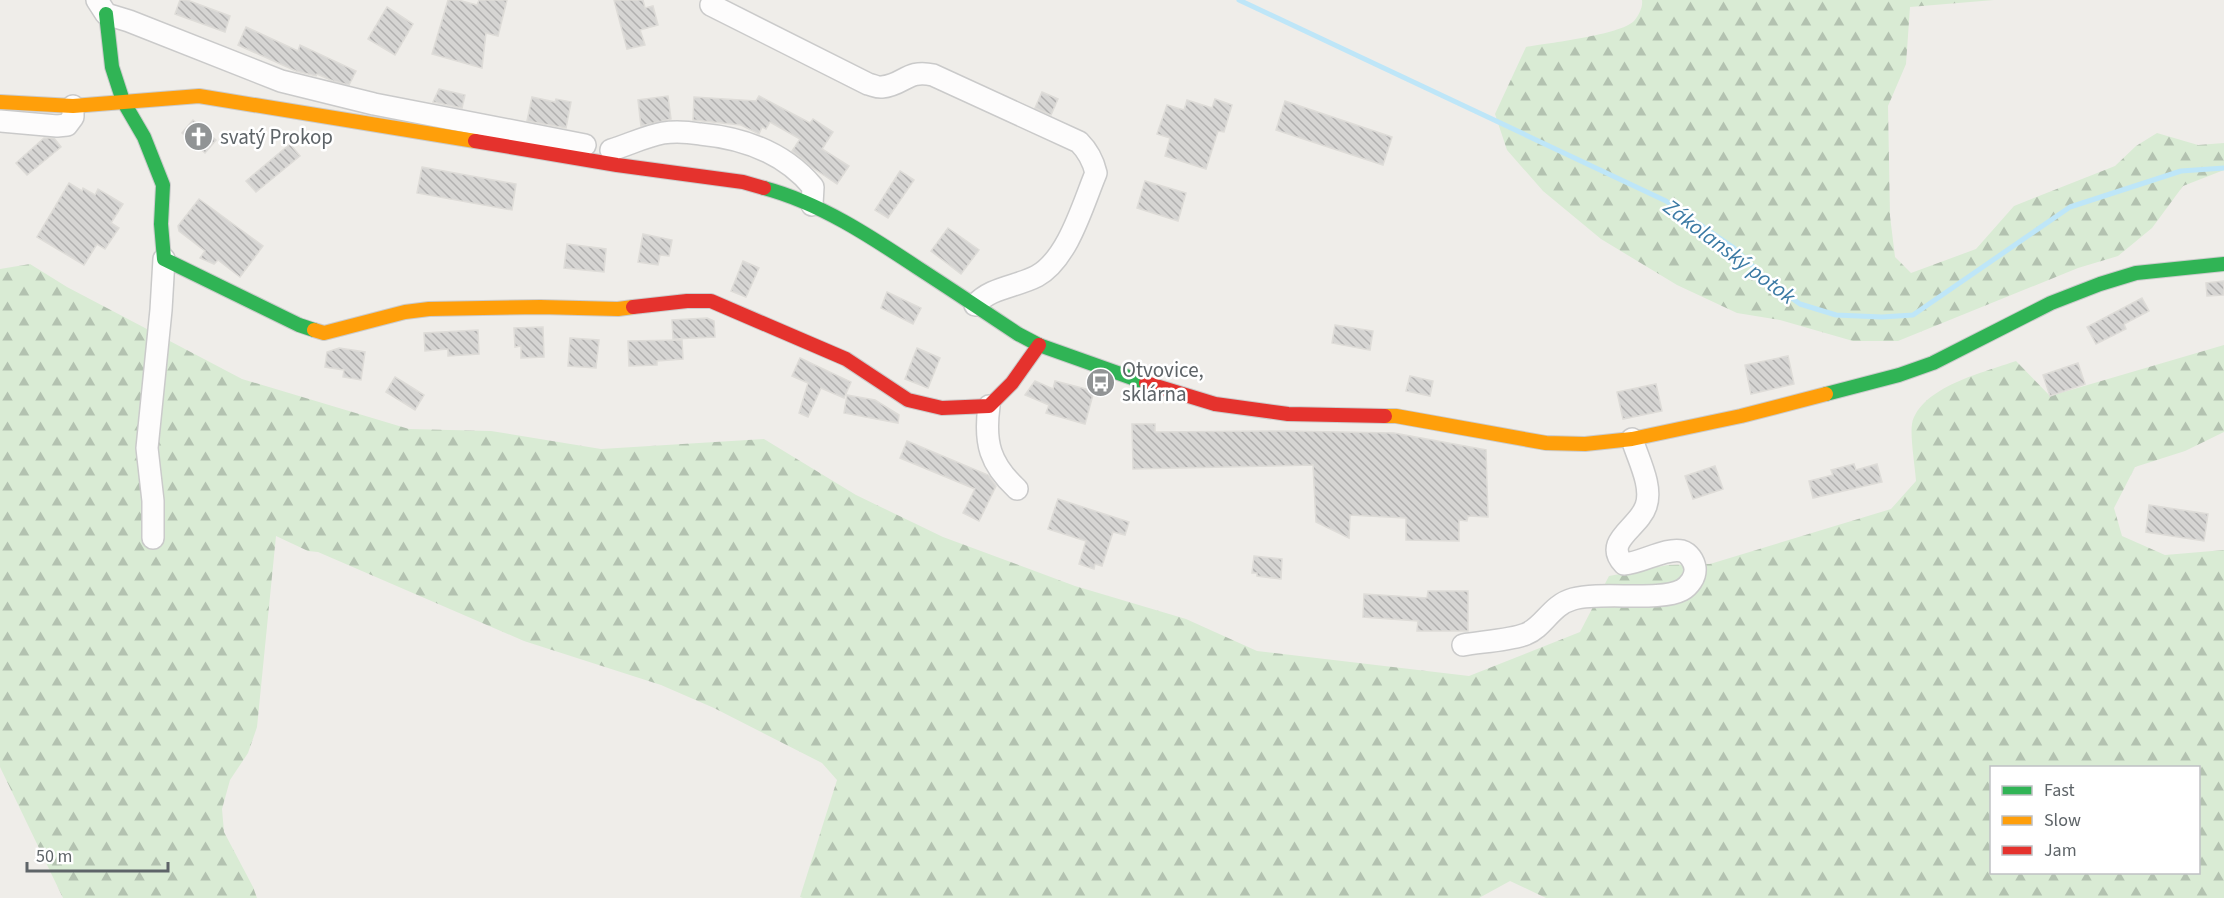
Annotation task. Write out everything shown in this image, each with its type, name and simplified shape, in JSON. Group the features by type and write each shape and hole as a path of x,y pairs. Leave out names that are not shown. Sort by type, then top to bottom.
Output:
{"main road":[{"path":"102,7 112,67 123,101 144,137 163,185 161,224 164,259 299,325 324,333 405,312 429,309 540,307 618,309 687,301 711,302 846,359 864,368 897,394 930,408 989,406 1012,383 1039,345"},
{"path":"0,102 73,106 199,96 614,158 743,182 780,192 840,219 1018,334 1039,345 1137,381 1215,404 1251,410 1288,414 1396,416 1546,443 1586,444 1632,439 1741,416 1899,375 1933,363 2051,303 2100,284 2136,273 2224,264"}],"street":[{"path":"711,5 868,84 881,87 921,72 933,75 1079,142 1087,150 1096,172 1068,240 1056,258 1040,275 990,293 982,297 975,305"},
{"path":"102,7 129,21 281,81 614,158 663,133 707,134 745,142 776,155 800,171 813,187 812,205"},
{"path":"0,121 67,125 73,117 73,106"},
{"path":"153,538 153,501 147,448 164,259"},
{"path":"989,406 986,430 989,450 998,468 1017,489"},
{"path":"1463,645 1527,634 1555,607 1573,599 1617,595 1657,595 1680,591 1688,586 1694,578 1695,569 1689,555 1681,551 1670,551 1635,563 1624,564 1616,554 1616,547 1622,538 1641,518 1649,493 1632,439"}],"green space":[{"path":"1642,0 1994,0 1910,7 1906,64 1888,106 1890,216 1895,257 1911,273 1976,249 2014,206 2115,166 2136,146 2157,133 2198,145 2224,143 2224,170 2183,186 2152,228 2118,256 2078,268 1898,341 1853,341 1780,320 1737,313 1677,285 1601,239 1543,191 1507,150 1495,114 1526,47 1566,41 1626,26 1638,16"},
{"path":"30,264 67,287 242,379 409,429 491,431 601,449 764,439 856,495 943,537 1075,586 1186,619 1257,651 1469,676 1580,632 1609,576 1668,565 1710,564 1891,509 1916,481 1912,424 1917,411 1927,400 1955,383 2016,361 2050,396 2224,345 2224,432 2185,451 2135,467 2114,508 2122,536 2165,555 2224,550 2224,898 1546,898 1510,881 1479,898 803,898 800,897 837,780 822,763 714,708 661,685 524,641 276,536 257,727 248,753 230,780 222,809 224,832 257,898 63,898 0,767 0,269"}],"building":[{"path":"180,0 187,0 230,16 225,32 175,14"},
{"path":"448,0 477,5 479,0 507,0 498,36 486,33 482,68 432,54"},
{"path":"614,0 643,0 645,8 653,6 658,25 640,30 645,45 627,49"},
{"path":"387,7 413,24 395,55 368,39"},
{"path":"246,27 298,51 300,45 356,71 349,85 317,74 316,76 296,71 238,45"},
{"path":"439,89 465,95 462,108 433,102"},
{"path":"1042,92 1058,99 1051,115 1035,108"},
{"path":"668,96 671,119 641,126 638,100"},
{"path":"759,96 810,123 813,119 833,132 822,149 849,166 837,184 792,151 800,139 770,122 766,129 762,127 759,134 741,125 693,120 694,97 756,101"},
{"path":"532,97 555,102 556,99 571,102 566,128 527,121"},
{"path":"1215,99 1232,105 1224,132 1218,131 1206,169 1165,156 1170,138 1157,134 1167,105 1184,110 1187,100 1212,108"},
{"path":"1285,101 1392,137 1383,165 1276,130"},
{"name":"svatý Prokop","path":"193,120 216,140 205,153 182,133"},
{"path":"44,138 54,138 61,147 27,175 16,163"},
{"path":"290,144 300,156 256,192 246,181"},
{"path":"422,167 516,184 512,210 417,193"},
{"path":"900,171 914,180 888,218 875,210"},
{"path":"1145,181 1186,193 1178,221 1137,208"},
{"path":"69,183 82,191 83,188 95,195 98,189 123,204 111,223 119,228 105,249 97,244 84,265 37,237"},
{"path":"199,199 263,246 240,277 218,260 214,264 200,258 205,251 179,231 178,226"},
{"path":"948,228 979,250 961,274 931,251"},
{"path":"643,234 672,240 669,256 660,255 658,265 638,262"},
{"path":"567,244 606,249 604,272 564,268"},
{"path":"743,261 759,268 746,297 731,291"},
{"path":"2224,281 2224,295 2207,296 2206,283"},
{"path":"887,292 921,308 913,324 881,308"},
{"path":"2142,298 2149,311 2124,324 2126,329 2096,344 2087,327"},
{"path":"707,318 714,321 715,337 673,339 672,320"},
{"path":"1335,325 1373,331 1370,350 1332,343"},
{"path":"543,327 544,357 521,358 521,346 515,347 514,328"},
{"path":"478,330 479,354 448,356 448,349 425,351 424,333"},
{"path":"570,338 599,340 596,368 568,366"},
{"path":"682,340 683,359 657,361 657,365 629,366 628,341"},
{"path":"339,348 365,352 361,380 343,377 344,370 325,367 327,352"},
{"path":"917,348 940,358 928,388 905,379"},
{"path":"1788,356 1794,384 1751,394 1745,365"},
{"path":"800,358 851,382 844,398 821,388 808,417 799,413 808,383 792,376"},
{"path":"2078,363 2085,384 2050,396 2043,375"},
{"path":"1410,376 1433,381 1430,396 1406,391"},
{"path":"395,377 424,395 415,410 386,392"},
{"path":"1035,381 1053,389 1055,381 1094,391 1085,424 1046,413 1049,405 1025,395"},
{"path":"1656,384 1662,411 1623,419 1617,392"},
{"path":"847,395 875,400 899,415 898,423 844,413"},
{"path":"1132,424 1155,424 1155,432 1394,433 1486,450 1488,517 1468,516 1467,521 1459,520 1459,541 1406,540 1406,518 1350,515 1349,538 1316,522 1313,465 1133,469"},
{"path":"907,441 988,475 996,486 979,521 963,513 975,489 900,458"},
{"path":"1854,464 1856,470 1877,464 1882,482 1813,498 1809,481 1833,475 1831,470"},
{"path":"1715,466 1723,489 1693,499 1685,476"},
{"path":"1058,499 1129,522 1125,535 1113,532 1102,566 1095,564 1094,569 1079,564 1086,541 1048,529"},
{"path":"2149,505 2208,514 2204,541 2146,532"},
{"path":"1254,556 1282,559 1281,579 1257,576 1257,573 1252,573"},
{"path":"1428,591 1468,591 1468,631 1417,631 1418,621 1363,617 1364,594 1427,598"}],"waterway":[{"name":"Zákolanský potok","path":"1239,0 1666,201 1734,248 1769,282 1800,304 1836,315 1882,317 1913,315 2070,207 2181,171 2224,168"}],"traffic: fast":[{"path":"106,14 112,67 123,101 144,137 163,185 161,224 164,259 299,325 314,330"},
{"path":"764,188 825,211 882,244 1018,334 1039,345 1146,383"},
{"path":"1826,394 1899,375 1933,363 2051,303 2100,284 2136,273 2224,264"}],"traffic: slow":[{"path":"0,102 73,106 199,96 475,141"},
{"path":"314,330 324,333 405,312 429,309 540,307 618,309 633,307"},
{"path":"1385,416 1396,416 1546,443 1585,444 1632,439 1741,416 1826,394"}],"traffic: jam":[{"path":"475,141 617,165 743,182 764,188"},
{"path":"633,307 687,301 711,301 846,359 908,400 942,408 989,406 1012,383 1039,345"},
{"path":"1146,383 1215,404 1288,414 1385,416"}],"place":[{"name":"svatý Prokop","path":"199,137"},
{"name":"Otvovice, sklárna","path":"1101,382"}]}
